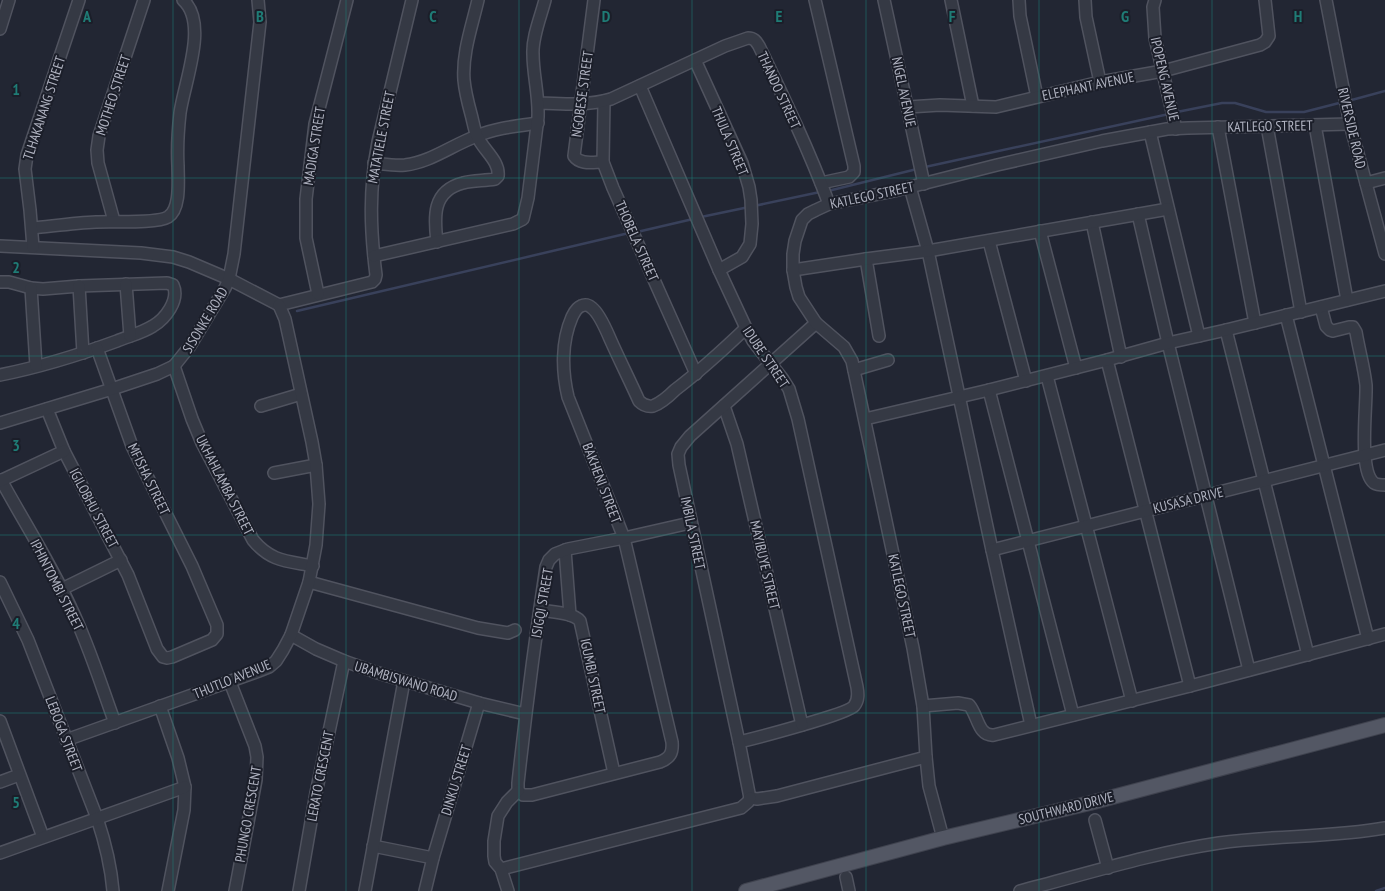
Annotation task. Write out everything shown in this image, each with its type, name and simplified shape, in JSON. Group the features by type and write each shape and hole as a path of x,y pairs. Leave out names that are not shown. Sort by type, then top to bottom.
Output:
{"main road":[{"name":"SOUTHWARD DRIVE","path":"746,891 943,838 1090,803 1385,725"}],"street":[{"path":"0,29 9,0"},
{"name":"TLHAKANANG STREET","path":"33,248 25,175 27,155 78,0"},
{"name":"MOTHEO STREET","path":"114,221 98,163 97,150 99,136 144,0"},
{"path":"32,228 114,221 142,221 164,218 172,213 178,189 178,128 183,96 192,60 195,26 191,10 183,0"},
{"name":"SISONKE ROAD","path":"0,423 157,374 174,366 190,346 229,279 234,254 259,32 260,9 258,0"},
{"name":"MADIGA STREET","path":"318,294 306,238 307,190 315,124 347,0"},
{"name":"MATATIELE STREET","path":"318,294 370,283 375,279 371,194 374,163 412,0"},
{"path":"437,242 435,214 438,201 444,194 462,183 495,179 498,176 497,166 483,148 477,136 467,96 464,72 466,48 478,0"},
{"path":"374,256 513,224 523,219 528,198 538,123 539,104 533,53 545,0"},
{"name":"NGOBESE STREET","path":"594,0 574,156 576,160 580,161 603,162"},
{"path":"815,0 854,166 854,172 849,177 821,183"},
{"name":"NIGEL AVENUE","path":"884,0 924,184"},
{"path":"951,0 972,106"},
{"path":"1018,0 1037,97"},
{"path":"1085,0 1086,17 1100,82"},
{"name":"IPOPENG AVENUE","path":"1155,0 1153,7 1155,38 1176,128"},
{"name":"ELEPHANT AVENUE","path":"908,107 940,104 996,106 1100,82 1163,71 1260,45 1269,36 1265,0"},
{"name":"RIVERSIDE ROAD","path":"1326,0 1350,124 1385,254"},
{"name":"THANDO STREET","path":"539,104 580,104 604,101 725,46 752,38 756,40 790,112 829,204"},
{"name":"THULA STREET","path":"695,60 742,163 751,200 752,224 750,244 742,257 719,270"},
{"name":"IDUBE STREET","path":"640,86 746,328 753,341 782,378 794,402 857,687 857,701 851,708 802,725"},
{"name":"THOBELA STREET","path":"604,101 603,162 696,374"},
{"path":"374,163 393,165 416,163 477,136 496,130 538,123"},
{"name":"KATLEGO STREET","path":"943,838 929,786 923,706 913,648 852,361 844,347 816,323 799,297 793,270 794,247 802,220 808,214 829,204 924,184 1102,141 1150,132 1176,128 1350,124"},
{"path":"1315,125 1347,300"},
{"path":"1267,126 1300,312"},
{"path":"1218,127 1255,323"},
{"path":"1150,132 1199,336"},
{"path":"1366,183 1385,178"},
{"path":"910,187 928,251 1031,725"},
{"path":"793,270 928,251 1168,209"},
{"path":"1138,214 1249,670"},
{"path":"1092,222 1120,357"},
{"path":"1040,231 1076,368"},
{"path":"988,240 1026,381"},
{"path":"0,246 156,254 173,257 229,279 279,305 318,294"},
{"path":"866,259 879,336"},
{"path":"0,282 43,289 167,283 173,285 175,291 171,306 160,321 150,328 83,353 0,375"},
{"path":"126,284 130,336"},
{"path":"79,286 83,353"},
{"path":"31,288 36,366"},
{"path":"865,420 1047,376 1168,343 1385,291"},
{"name":"THUTLO AVENUE","path":"66,740 269,667 276,661 291,635 310,582 318,527 319,504 312,442 285,319 279,305"},
{"name":"BAKHENI STREET","path":"518,792 523,795 532,795 660,762 666,760 673,750 624,538 568,397 564,342 575,311 584,305 594,309 604,326 639,401 643,405 648,406 660,403 696,374 746,328"},
{"path":"1321,307 1326,326 1330,330 1349,327 1353,328 1356,332 1366,384 1364,455 1372,482 1377,485 1385,485"},
{"path":"1286,315 1368,639"},
{"name":"IMBILA STREET","path":"750,798 740,742 690,524 678,466 678,454 681,446 690,436 816,323"},
{"path":"1226,330 1308,654"},
{"name":"MFISHA STREET","path":"97,348 132,446 192,566 218,630 215,638 177,656 166,658 163,657 157,648 141,607"},
{"path":"854,370 888,360"},
{"path":"1107,360 1190,686"},
{"name":"UKHAHLAMBA STREET","path":"174,366 202,443 253,540 268,555 313,566"},
{"path":"1047,376 1132,701"},
{"path":"988,390 1073,715"},
{"path":"261,406 301,394"},
{"name":"MAYIBUYE STREET","path":"724,406 737,444 802,725"},
{"name":"IGILOBHU STREET","path":"47,409 64,451 121,560 141,607"},
{"name":"KUSASA DRIVE","path":"992,550 1385,450"},
{"path":"0,480 64,451"},
{"path":"274,473 316,465"},
{"name":"IPHINTOMBI STREET","path":"0,480 62,589 83,636 115,723"},
{"name":"ISIGQI STREET","path":"518,792 525,714 546,567 549,560 555,554 565,550 690,524"},
{"path":"540,610 570,614 565,550"},
{"path":"62,589 121,560"},
{"name":"LEBOGA STREET","path":"0,582 28,640 97,818 105,843 113,891"},
{"path":"310,582 478,628 508,633 515,630"},
{"name":"IGUMBI STREET","path":"570,614 577,616 582,626 614,774"},
{"path":"923,706 958,703 969,705 973,709 982,731 984,734 989,735 1132,701 1385,634"},
{"name":"UBAMBISWANO ROAD","path":"291,635 344,661 374,672 479,703 525,714"},
{"name":"LERATO CRESCENT","path":"299,891 316,793 344,661"},
{"path":"365,891 404,681"},
{"name":"PHUNGO CRESCENT","path":"230,682 258,757 256,780 235,891"},
{"name":"DINKU STREET","path":"425,891 479,703"},
{"path":"160,706 176,751 185,787 184,810 168,891"},
{"path":"0,721 43,837"},
{"path":"740,742 802,725"},
{"path":"501,869 741,808 750,798 757,799 777,796 926,757"},
{"path":"0,782 19,775"},
{"path":"0,853 185,787"},
{"path":"508,891 501,869 496,862 493,849 496,823 502,809 518,792"},
{"path":"1096,820 1108,868"},
{"path":"1020,891 1175,850 1221,843 1360,832 1385,828"},
{"path":"373,846 433,858"},
{"path":"846,877 849,891"}],"waterway":[{"path":"1348,101 1385,91"},
{"path":"1177,112 1222,103 1235,103 1266,112 1304,112 1343,102"},
{"path":"925,167 1169,114"},
{"path":"828,191 917,169"},
{"path":"754,206 820,192"},
{"path":"701,217 749,207"},
{"path":"637,232 693,219"},
{"path":"297,311 629,233"},
{"path":"1376,891 1385,888"}]}
